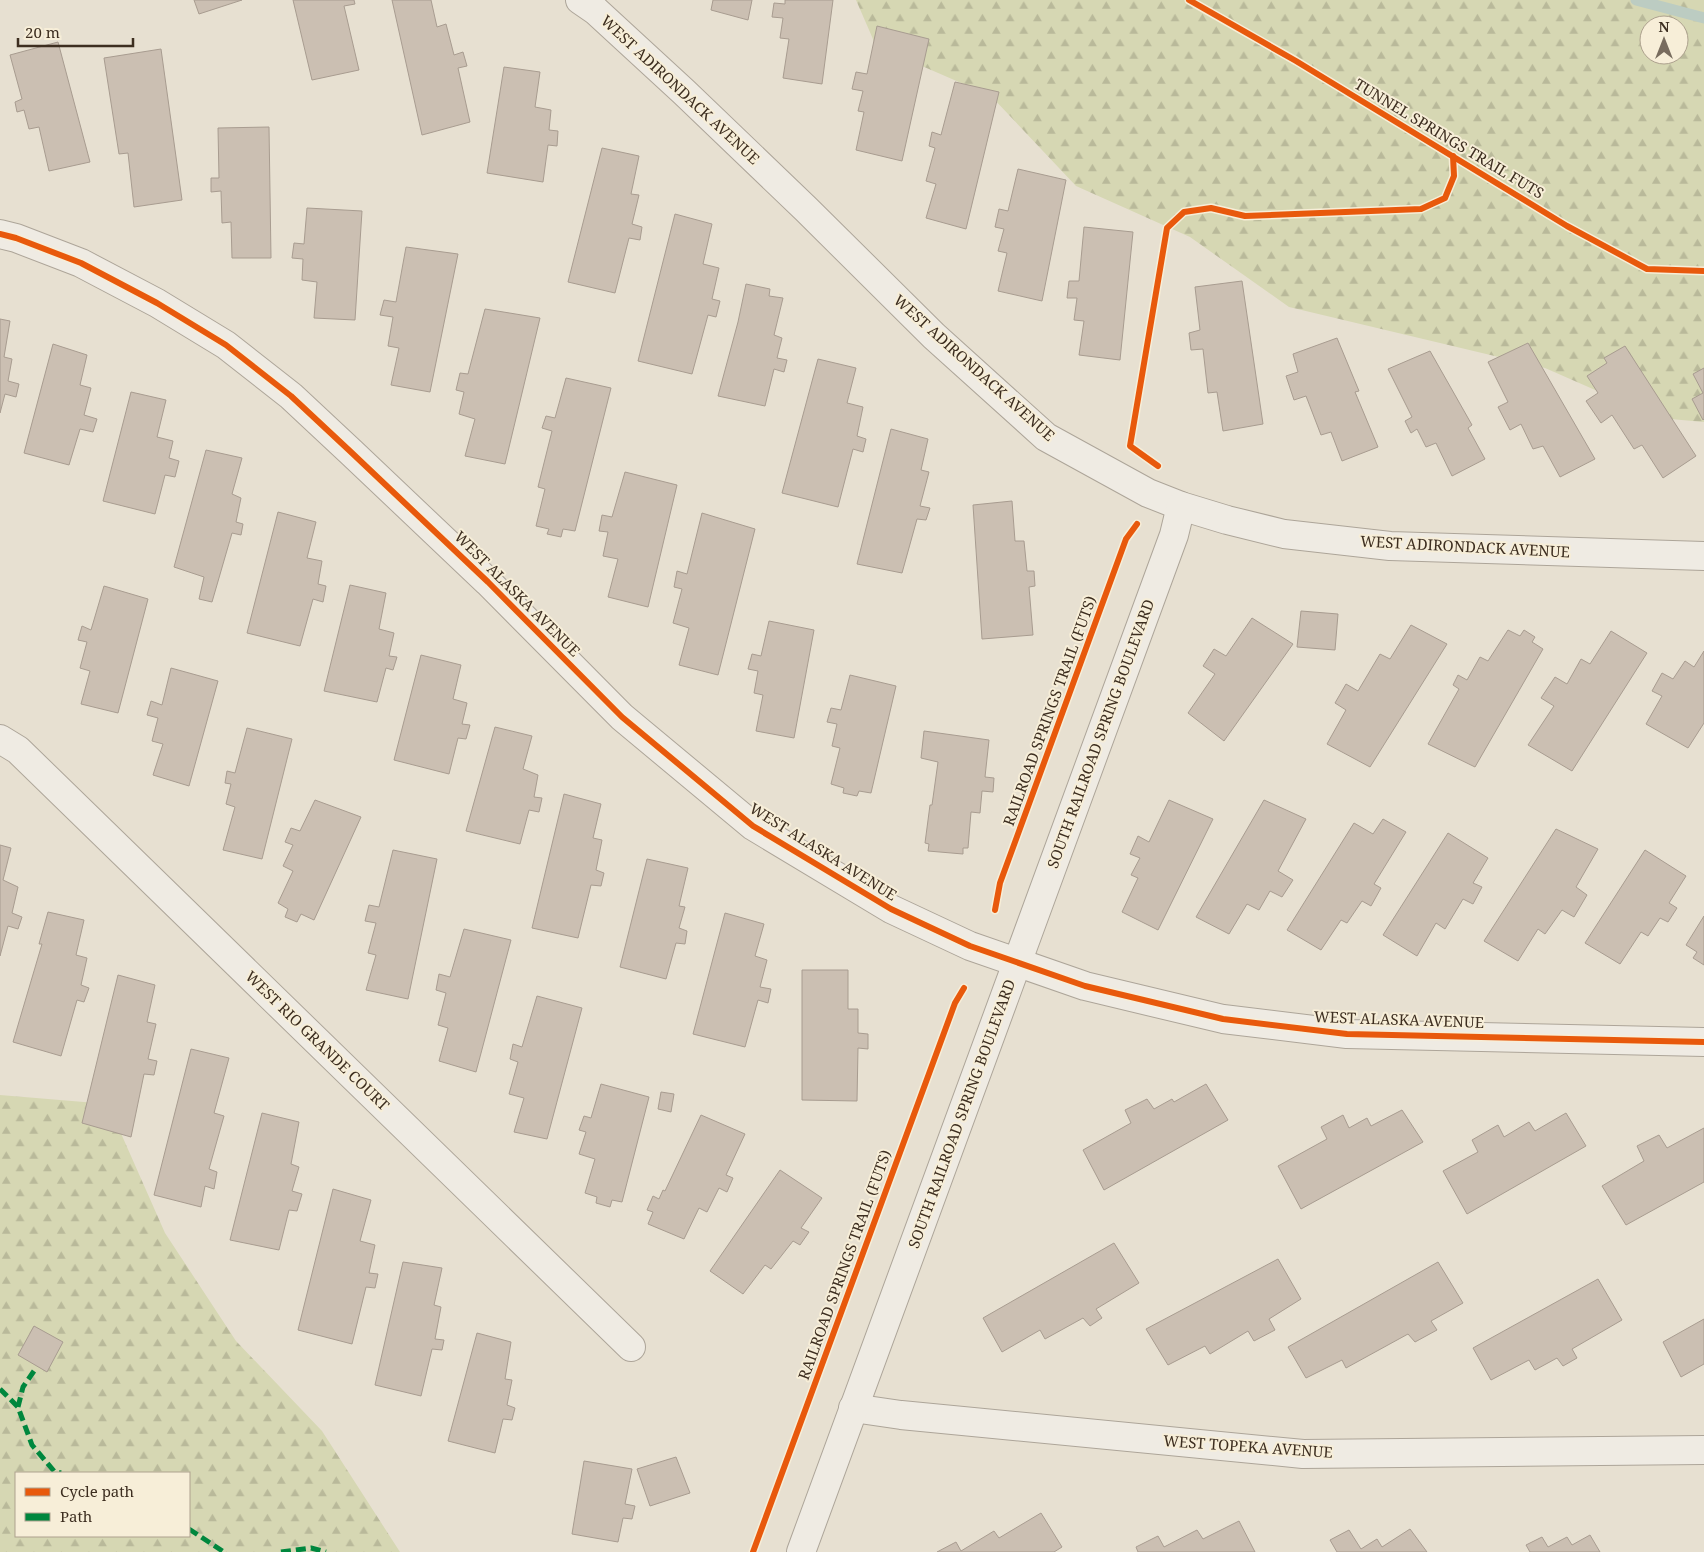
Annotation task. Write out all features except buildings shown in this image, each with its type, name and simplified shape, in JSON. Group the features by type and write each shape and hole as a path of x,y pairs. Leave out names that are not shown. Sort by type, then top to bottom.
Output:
{"street":[{"name":"WEST ADIRONDACK AVENUE","path":"580,0 596,11 684,92 934,336 1046,437 1148,492 1181,506 1284,534 1390,546 1704,556"},
{"name":"WEST ALASKA AVENUE","path":"0,234 16,238 89,268 157,303 226,345 291,396 352,453 488,582 622,717 754,826 890,909 970,946 1018,964 1085,986 1224,1019 1347,1034 1704,1042"},
{"name":"SOUTH RAILROAD SPRING BOULEVARD","path":"801,1552 1174,535 1181,506"},
{"name":"WEST RIO GRANDE COURT","path":"0,739 18,750 631,1347"},
{"name":"WEST TOPEKA AVENUE","path":"853,1408 901,1415 1303,1454 1704,1450"}],"green space":[{"path":"856,0 1704,0 1704,422 1659,418 1545,368 1289,307 1190,237 1076,186 991,96 876,46"},
{"path":"0,1095 108,1104 165,1233 236,1341 322,1431 400,1552 0,1552"}],"waterway":[{"path":"1636,0 1704,18"}],"marked path":[{"path":"18,1407 23,1387 34,1371"},
{"path":"0,1389 18,1407 32,1445 54,1471 58,1472"},
{"path":"190,1530 224,1552"},
{"path":"281,1552 311,1548 326,1552"}],"cycle path":[{"name":"TUNNEL SPRINGS TRAIL FUTS","path":"1189,0 1296,61 1567,226 1647,269 1704,271"},
{"name":"TUNNEL SPRINGS TRAIL FUTS","path":"1158,466 1130,446 1167,228 1184,212 1211,208 1245,216 1421,209 1445,198 1454,176 1453,156"},
{"path":"0,234 16,238 81,263 157,303 226,345 291,396 352,453 488,582 622,717 753,826 891,909 970,946 1085,986 1223,1019 1347,1034 1704,1042"},
{"name":"RAILROAD SPRINGS TRAIL (FUTS)","path":"995,910 1000,883 1126,539 1137,524"},
{"name":"RAILROAD SPRINGS TRAIL (FUTS)","path":"753,1552 955,1003 964,988"}]}
